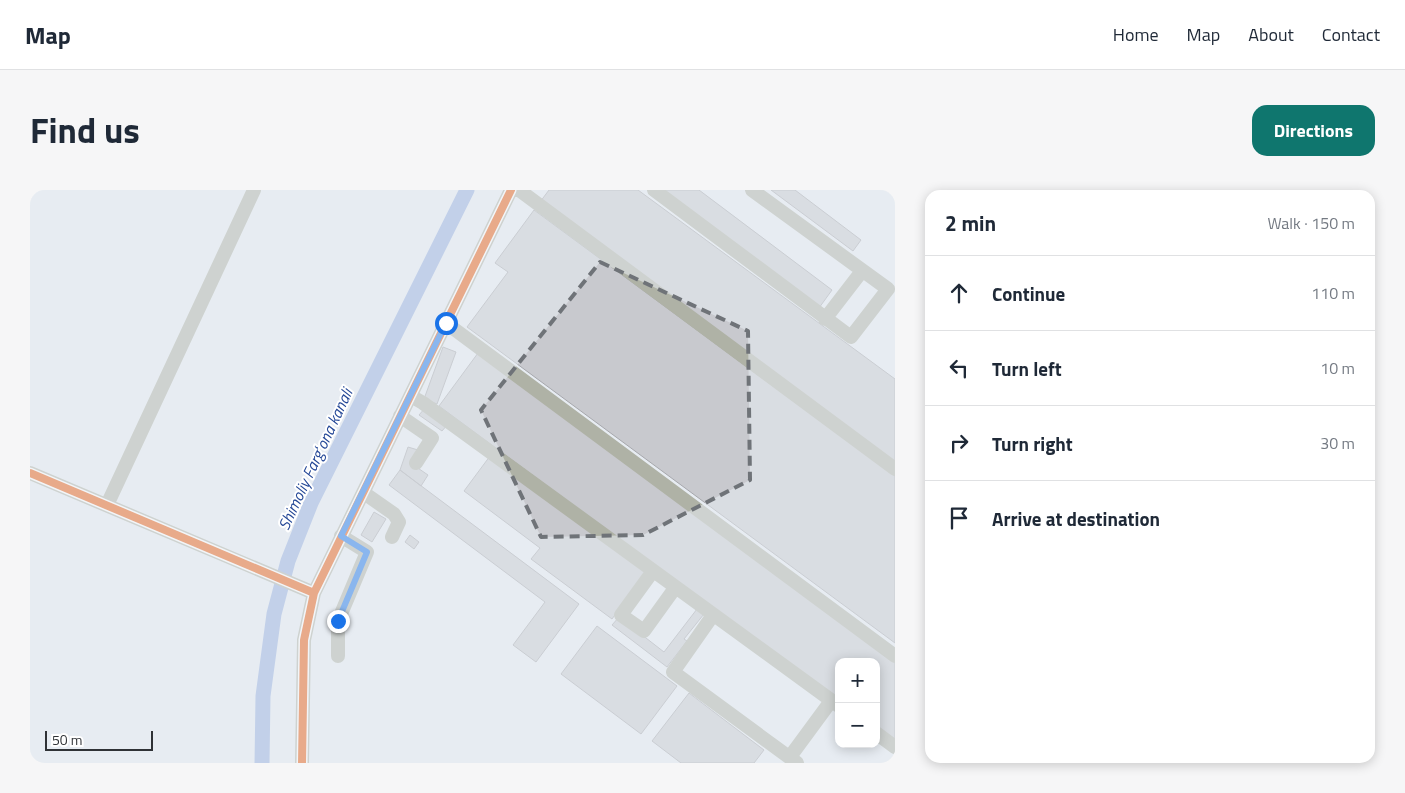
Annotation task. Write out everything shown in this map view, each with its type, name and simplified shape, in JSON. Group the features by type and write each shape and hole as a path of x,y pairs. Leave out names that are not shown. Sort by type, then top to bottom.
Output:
{"street":[{"path":"106,505 254,190"},
{"path":"302,763 304,640 310,591 364,493 511,190"},
{"path":"519,190 895,469"},
{"path":"654,190 851,337 888,289 752,190"},
{"path":"826,319 862,271"},
{"path":"446,323 895,656"},
{"path":"411,396 835,703 794,758 673,672 713,615"},
{"path":"400,416 432,438 416,463"},
{"path":"30,473 310,591"},
{"path":"364,493 394,514 399,522 392,537"},
{"path":"338,656 338,621 367,552 341,536"},
{"path":"653,571 621,615 644,632 676,588"},
{"path":"880,737 895,747"}],"highlighted area":[{"path":"600,262 748,331 750,480 643,535 541,537 481,410"}],"building":[{"path":"549,190 638,190 895,379 895,463 540,202"},
{"path":"662,190 699,190 832,290 819,308"},
{"path":"771,190 795,190 861,240 853,251"},
{"path":"534,210 895,476 895,643 467,327 508,272 495,263"},
{"path":"443,347 456,352 437,404 424,399"},
{"path":"478,353 895,660 895,743 880,733 880,658 835,658 835,699 439,406"},
{"path":"425,408 448,424 442,431 419,415"},
{"path":"408,447 418,450 412,464 428,475 421,486 400,470"},
{"path":"490,456 646,572 612,619 531,559 540,548 464,491"},
{"path":"400,470 579,604 536,662 513,645 545,602 389,485"},
{"path":"374,512 386,519 372,542 361,535"},
{"path":"410,535 419,542 414,549 405,542"},
{"path":"697,609 704,614 684,639 687,641 667,667 612,625 619,617 664,652"},
{"path":"597,626 677,686 641,734 561,674"},
{"path":"689,693 764,750 754,763 681,763 652,741"}],"waterway":[{"name":"Shimoliy Fargʻona kanali","path":"262,763 263,696 274,614 288,561 311,503 467,190"}],"cycle path":[{"path":"302,763 304,640 314,593 511,190"},
{"path":"30,473 314,593"}],"route":[{"path":"338,621 367,552 341,536 364,493 446,323"}]}
